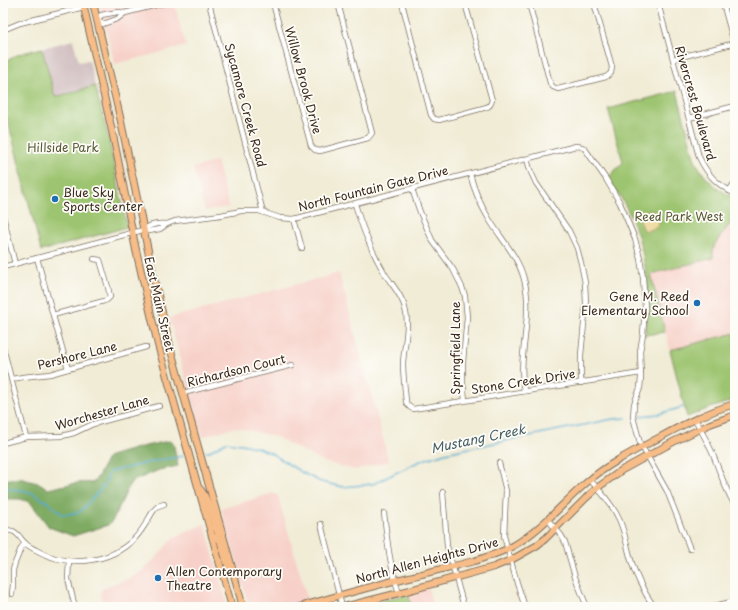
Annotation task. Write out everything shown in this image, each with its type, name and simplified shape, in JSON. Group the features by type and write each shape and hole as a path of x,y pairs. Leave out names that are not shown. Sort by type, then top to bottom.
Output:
{"main road":[{"name":"East Main Street","path":"93,3 172,354 243,607"},
{"name":"East Main Street","path":"83,5 114,140 136,250 160,351 232,607"},
{"path":"88,24 98,21"},
{"path":"114,140 124,137"},
{"name":"North Allen Heights Drive","path":"298,607 394,580 492,555 507,549 521,541 548,520 590,480 607,467 695,419 735,404"},
{"name":"North Allen Heights Drive","path":"343,607 455,578 494,567 510,560 536,546 597,488 622,470 700,429 721,419 735,415"},
{"path":"198,486 208,501 218,533 223,534"},
{"path":"212,536 220,540 228,567 235,577"}],"street":[{"path":"125,13 118,12 101,15 98,21 103,24 117,19 125,13 164,3"},
{"name":"Sycamore Creek Road","path":"209,3 264,212"},
{"name":"Willow Brook Drive","path":"273,3 311,146 317,151 368,138 372,131 338,3"},
{"path":"402,3 431,115 434,119 439,120 487,108 491,105 492,100 465,3"},
{"path":"529,3 550,83 553,87 558,89 606,76 611,73 612,67 594,3"},
{"name":"Rivercrest Boulevard","path":"658,3 699,157 710,176 717,183 735,194"},
{"path":"673,59 734,43 723,3"},
{"path":"3,30 20,23 83,5"},
{"path":"689,118 735,106"},
{"name":"North Fountain Gate Drive","path":"3,267 143,230 147,226 159,223 167,224 175,221 222,216 241,211 255,210 280,218 294,219 578,146 583,147 587,151 606,179 620,203 635,239 640,258 644,285 645,308 640,351 642,373"},
{"path":"527,159 530,170 536,182 569,231 582,263 586,303 581,354 581,383"},
{"path":"470,174 473,187 489,219 516,259 524,277 527,306 522,358 522,382 524,391"},
{"path":"729,191 735,182"},
{"name":"Springfield Lane","path":"412,189 432,240 458,277 465,296 467,317 463,362 465,400"},
{"name":"Stone Creek Drive","path":"355,204 364,232 380,265 400,296 405,309 407,324 403,364 406,402 409,407 414,409 642,373"},
{"path":"3,216 15,264"},
{"path":"294,219 302,248"},
{"path":"37,258 68,369"},
{"path":"53,315 104,301 110,297 100,260 94,259"},
{"path":"3,347 26,437"},
{"name":"Pershore Lane","path":"12,380 23,377 50,374 146,347"},
{"name":"Richardson Court","path":"184,393 293,365"},
{"path":"642,373 640,388 633,411 636,428 642,447 667,491 690,549"},
{"name":"Worchester Lane","path":"3,443 26,437 62,436 74,433 94,424 159,406"},
{"path":"695,419 735,505"},
{"path":"499,463 506,491 504,536 525,607"},
{"path":"590,480 610,503 620,520 635,572 643,590 654,607"},
{"path":"443,492 447,546 464,607"},
{"path":"3,531 12,530 25,543 48,556 77,562 90,561 117,552 127,546 143,528 154,510 158,506 164,504"},
{"path":"384,513 388,550 394,580 399,593"},
{"path":"548,520 556,528 565,542 575,577 587,607"},
{"path":"321,524 343,607"},
{"path":"12,594 14,563 25,543"},
{"path":"69,561 68,579 76,607"},
{"path":"711,607 735,600"}],"shaded area":[{"path":"99,3 174,3 186,46 115,64"},
{"path":"73,40 79,62 89,60 95,86 55,97 42,48"},
{"path":"217,161 229,207 205,211 193,168"},
{"name":"Gene M. Reed Elementary School","path":"735,217 735,333 670,350 651,274 713,258 715,244"},
{"path":"339,273 389,461 356,470 324,462 276,437 236,427 202,437 169,318"},
{"path":"273,493 278,496 308,601 281,607 249,607 221,509"},
{"path":"205,524 228,607 104,607 100,593 103,588 141,572 157,557 171,540 184,532"},
{"path":"428,588 433,607 412,607 408,594"}],"green space":[{"name":"Hillside Park","path":"42,48 55,97 95,86 109,140 127,227 41,251 3,101 3,63 19,54"},
{"name":"Reed Park West","path":"677,91 694,157 701,171 710,182 735,199 735,217 715,244 713,258 651,274 665,332 645,335 648,299 647,281 641,246 629,212 608,178 623,162 608,109"},
{"path":"735,333 735,400 687,417 670,350"},
{"path":"168,441 173,442 178,466 159,470 131,482 113,520 108,525 73,536 49,527 30,502 20,499 3,499 3,480 19,478 41,484 48,489 76,483 93,483 99,475 106,460 110,456"},
{"path":"408,594 412,607 360,607"}],"sand":[{"path":"649,210 657,214 659,222 656,228 646,231 643,229 639,217 642,212"}],"waterway":[{"name":"Mustang Creek","path":"640,416 659,414 683,407"},
{"name":"Mustang Creek","path":"206,452 226,442 258,448 271,453 301,472 321,482 343,487 373,484 420,461 445,453 613,419 626,418"},
{"name":"Mustang Creek","path":"3,489 14,489 32,493 40,497 63,515 80,512 105,484 109,472 183,456"}],"place":[{"name":"Blue Sky Sports Center","path":"55,199"},
{"name":"Gene M. Reed Elementary School","path":"697,303"},
{"name":"Allen Contemporary Theatre","path":"158,578"}]}
